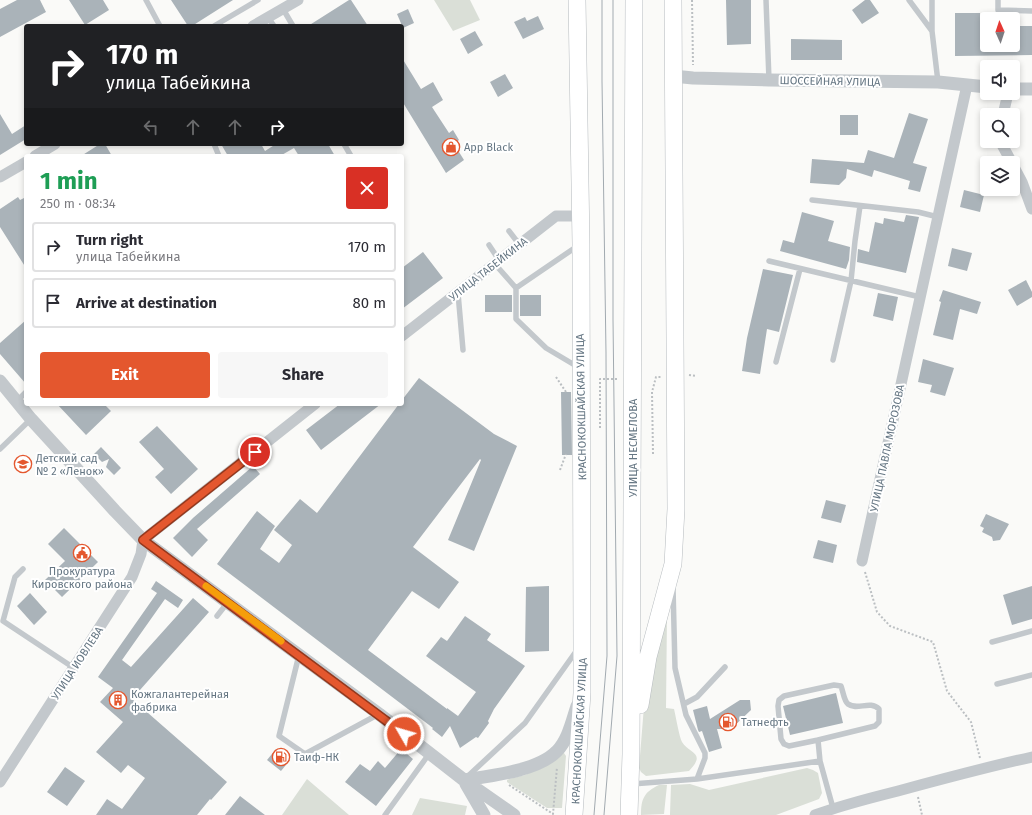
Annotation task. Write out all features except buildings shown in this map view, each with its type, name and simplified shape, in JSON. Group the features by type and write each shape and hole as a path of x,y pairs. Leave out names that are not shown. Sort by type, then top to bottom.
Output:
{"main road":[{"path":"577,0 577,30"},
{"name":"УЛИЦА НЕСМЕЛОВА","path":"629,815 631,754 635,81 634,0"},
{"path":"631,754 648,656 673,564 676,509 676,399 673,0"},
{"name":"КРАСНОКОКШАЙСКАЯ УЛИЦА","path":"574,815 582,693 583,524 577,30"}],"street":[{"path":"271,22 283,9 298,0"},
{"name":"КРАСНОКОКШАЙСКАЯ УЛИЦА","path":"567,0 577,30"},
{"name":"ШОССЕЙНАЯ УЛИЦА","path":"673,76 769,80 938,82 980,86"},
{"name":"УЛИЦА ПАВЛА МОРОЗОВА","path":"862,562 967,85"},
{"path":"1020,89 1032,89"},
{"path":"38,154 52,146"},
{"path":"0,177 24,163"},
{"path":"1020,178 1032,209"},
{"name":"УЛИЦА ТАБЕЙКИНА","path":"404,334 556,216 579,216"},
{"path":"0,381 31,419 143,540 299,654 464,780 514,815"},
{"path":"143,540 312,406"},
{"name":"УЛИЦА ИОВЛЕВА","path":"0,782 132,577 143,540"},
{"path":"464,780 500,774 529,766 543,761 557,751 566,736 582,693"},
{"path":"815,815 833,808 982,768 1032,757"},
{"path":"464,780 484,815"}],"lane":[{"path":"146,0 159,24"},
{"path":"217,24 258,0"},
{"path":"766,0 769,80"},
{"path":"909,0 932,32"},
{"path":"932,0 932,32 938,82"},
{"path":"998,0 998,10 1032,11"},
{"path":"283,9 292,24"},
{"path":"1022,182 1032,190"},
{"path":"812,200 918,212 938,217"},
{"path":"833,360 851,281 860,206"},
{"path":"509,231 519,244"},
{"path":"516,288 580,244"},
{"path":"489,245 496,262 516,288 516,318 546,348 581,368"},
{"path":"769,261 920,297"},
{"path":"776,362 800,269"},
{"path":"458,292 463,350"},
{"path":"17,401 24,394"},
{"path":"0,449 31,419"},
{"path":"673,564 675,668 686,715 705,754 705,758 697,779"},
{"path":"23,569 14,578 3,621 74,668"},
{"path":"217,616 228,602"},
{"path":"992,642 1032,631"},
{"path":"464,780 525,723 582,643"},
{"path":"299,654 278,736 305,754 379,714"},
{"path":"684,704 696,697 725,667"},
{"path":"997,684 1032,675"},
{"path":"834,685 840,686 844,693 845,700 849,704 854,706 873,705 879,709 879,722 875,726 818,740 789,746 784,744 781,739 778,706 779,700 784,696 834,685"},
{"path":"818,740 820,761 833,808"},
{"path":"385,815 430,753"},
{"path":"630,785 697,779 820,761"}],"path":[{"path":"692,0 693,78"},
{"path":"556,377 566,392"},
{"path":"600,428 600,379 619,379"},
{"path":"652,392 652,454"},
{"path":"560,470 566,455"},
{"path":"862,562 877,612 890,626 933,642 947,691 971,722 982,768"},
{"path":"509,785 553,814 558,761"},
{"path":"915,786 922,815"}],"shaded area":[{"path":"434,0 470,0 480,20 453,31"},
{"path":"667,615 666,708 674,709 682,742 697,757 694,765 689,771 646,776 639,768 645,694"},
{"path":"562,750 566,756 562,808 547,808 507,782 509,779 525,775 539,768"},
{"path":"807,768 818,773 822,793 819,799 776,815 670,815 671,785 690,784 709,790"},
{"path":"307,779 349,815 282,815"},
{"path":"659,785 667,785 664,814 641,815 644,797 650,790"},
{"path":"420,798 467,806 465,815 412,815"}],"tram line":[{"path":"594,815 607,656 606,353 602,0"},
{"path":"604,815 617,656 613,319 613,0"}],"slow traffic":[{"path":"206,586 281,641"}],"place":[{"name":"App Black","path":"451,147"},
{"name":"Детский сад № 2 «Ленок»","path":"23,464"},
{"name":"Прокуратура Кировского района","path":"82,553"},
{"name":"Кожгалантерейная фабрика","path":"118,700"},
{"name":"Татнефть","path":"728,722"},
{"name":"Таиф-НК","path":"281,757"}],"route":[{"path":"255,452 143,540 404,734"}]}
